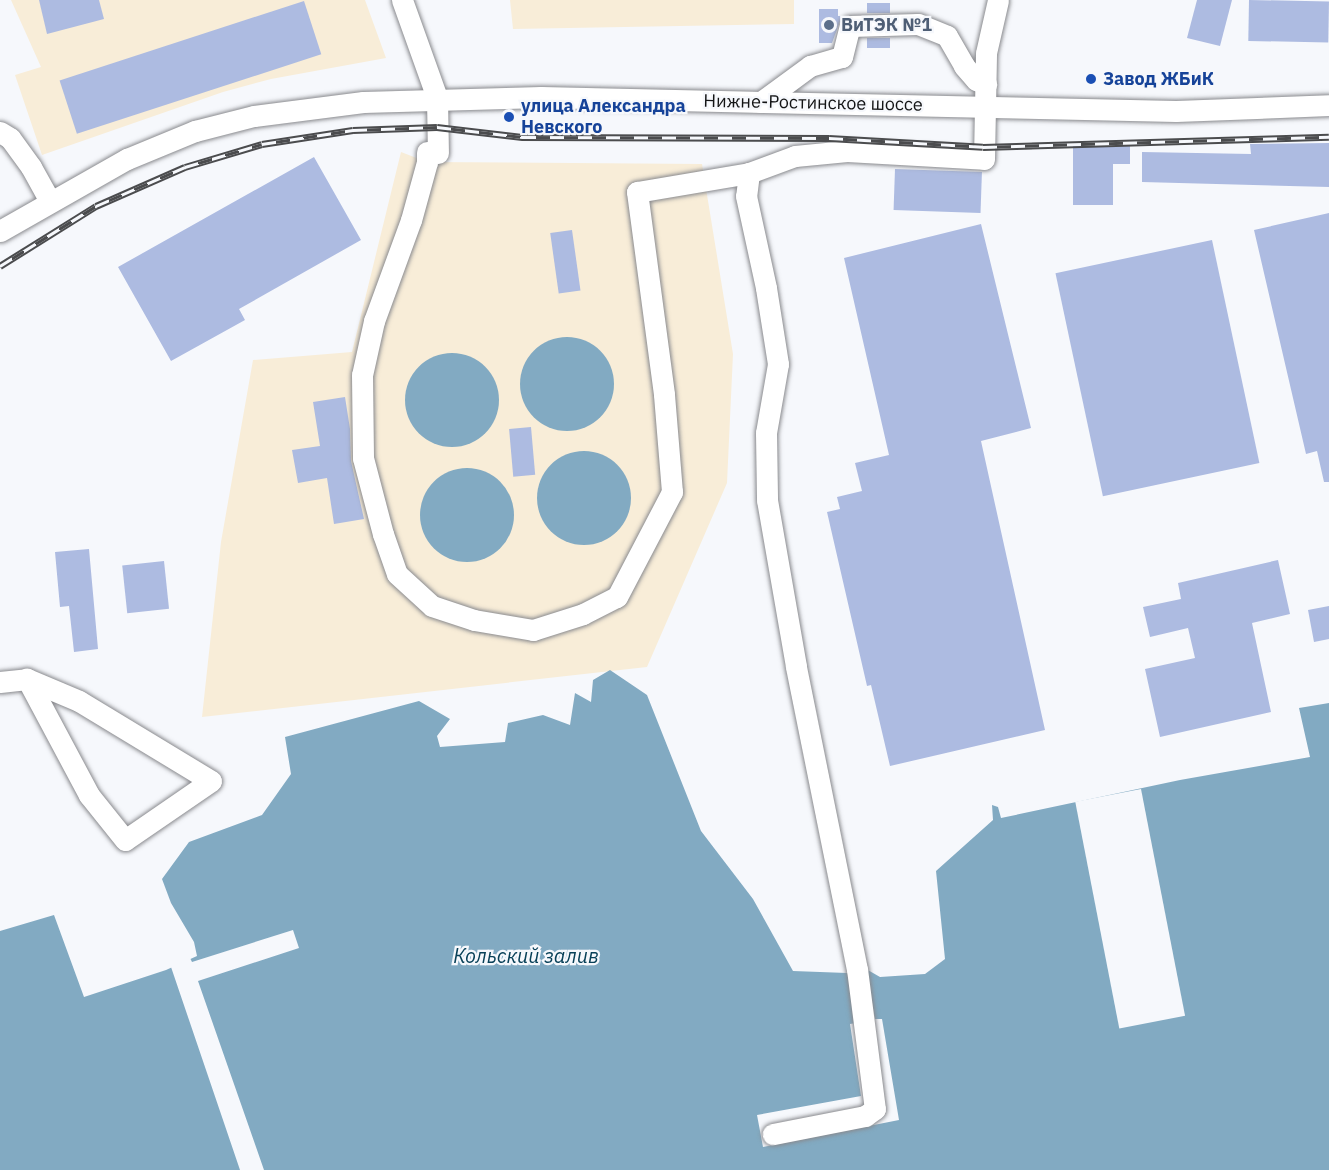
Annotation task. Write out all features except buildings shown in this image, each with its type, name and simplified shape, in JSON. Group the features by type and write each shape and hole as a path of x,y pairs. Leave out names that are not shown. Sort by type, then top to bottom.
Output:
{"street":[{"path":"402,0 437,98 433,152 427,162 411,220 374,321 362,375 363,458 396,574 432,606 474,620 533,630 583,614 617,597 672,492 664,394 637,192 749,173 795,156 847,151 984,159 986,53 998,0"},
{"path":"761,102 810,66 842,57 850,26 918,24 947,36 964,66 976,80 986,84"},
{"name":"Нижне-Ростинское шоссе","path":"0,231 50,201 162,143 222,123 312,107 437,98 541,97 1176,111 1329,105"},
{"path":"0,132 10,138 31,167 50,201"},
{"path":"749,173 746,196 766,288 777,364 766,433 768,500 796,667 857,969 874,1110 865,1116 773,1134"},
{"path":"0,682 27,679 79,701 211,782 125,840 89,795 27,679"}],"shaded area":[{"path":"11,0 365,0 386,58 271,79 223,92 42,155 15,75 41,67"},
{"path":"510,0 794,0 794,24 513,29"},
{"path":"401,152 427,162 702,164 733,354 727,483 647,667 202,717 221,542 253,360 352,352"}],"water":[{"path":"567,337 585,340 600,351 611,366 614,384 611,402 600,417 585,428 567,431 549,428 534,417 523,402 520,384 523,366 534,351 549,340"},
{"path":"452,353 470,356 486,366 496,382 499,400 496,418 486,434 470,444 452,447 434,444 418,434 408,418 405,400 408,382 418,366 434,356"},
{"path":"584,451 602,454 618,464 628,480 631,498 628,516 618,532 602,542 584,545 566,542 550,532 540,516 537,498 540,480 550,464 566,454"},
{"path":"467,468 485,471 501,481 511,497 514,515 511,533 501,549 485,559 467,562 449,559 433,549 423,533 420,515 423,497 433,481 449,471"},
{"name":"Кольский залив","path":"610,670 647,695 701,831 753,899 793,971 847,973 866,969 880,977 925,974 945,959 936,871 993,820 992,805 998,807 1001,818 1180,780 1310,757 1299,708 1329,703 1329,1170 0,1170 0,931 54,915 84,997 166,970 197,956 194,942 171,903 162,879 189,842 262,815 291,774 285,737 419,701 450,719 437,736 440,747 505,742 508,723 543,715 570,725 575,693 591,702 593,680"}],"pier":[{"path":"1141,789 1185,1016 1119,1029 1075,802"},
{"path":"293,930 299,948 198,981 264,1170 240,1170 171,967 190,958 192,962"},
{"path":"866,969 875,1019 882,1019 899,1120 763,1147 757,1115 861,1096 850,1024 856,1023"}],"railway":[{"path":"0,266 96,206 185,167 262,144 353,130 437,127 522,137 829,138 983,147 1329,137"}],"place":[{"name":"ВиТЭК №1","path":"829,25"},
{"name":"Завод ЖБиК","path":"1091,79"},
{"name":"улица Александра Невского","path":"509,117"}]}
